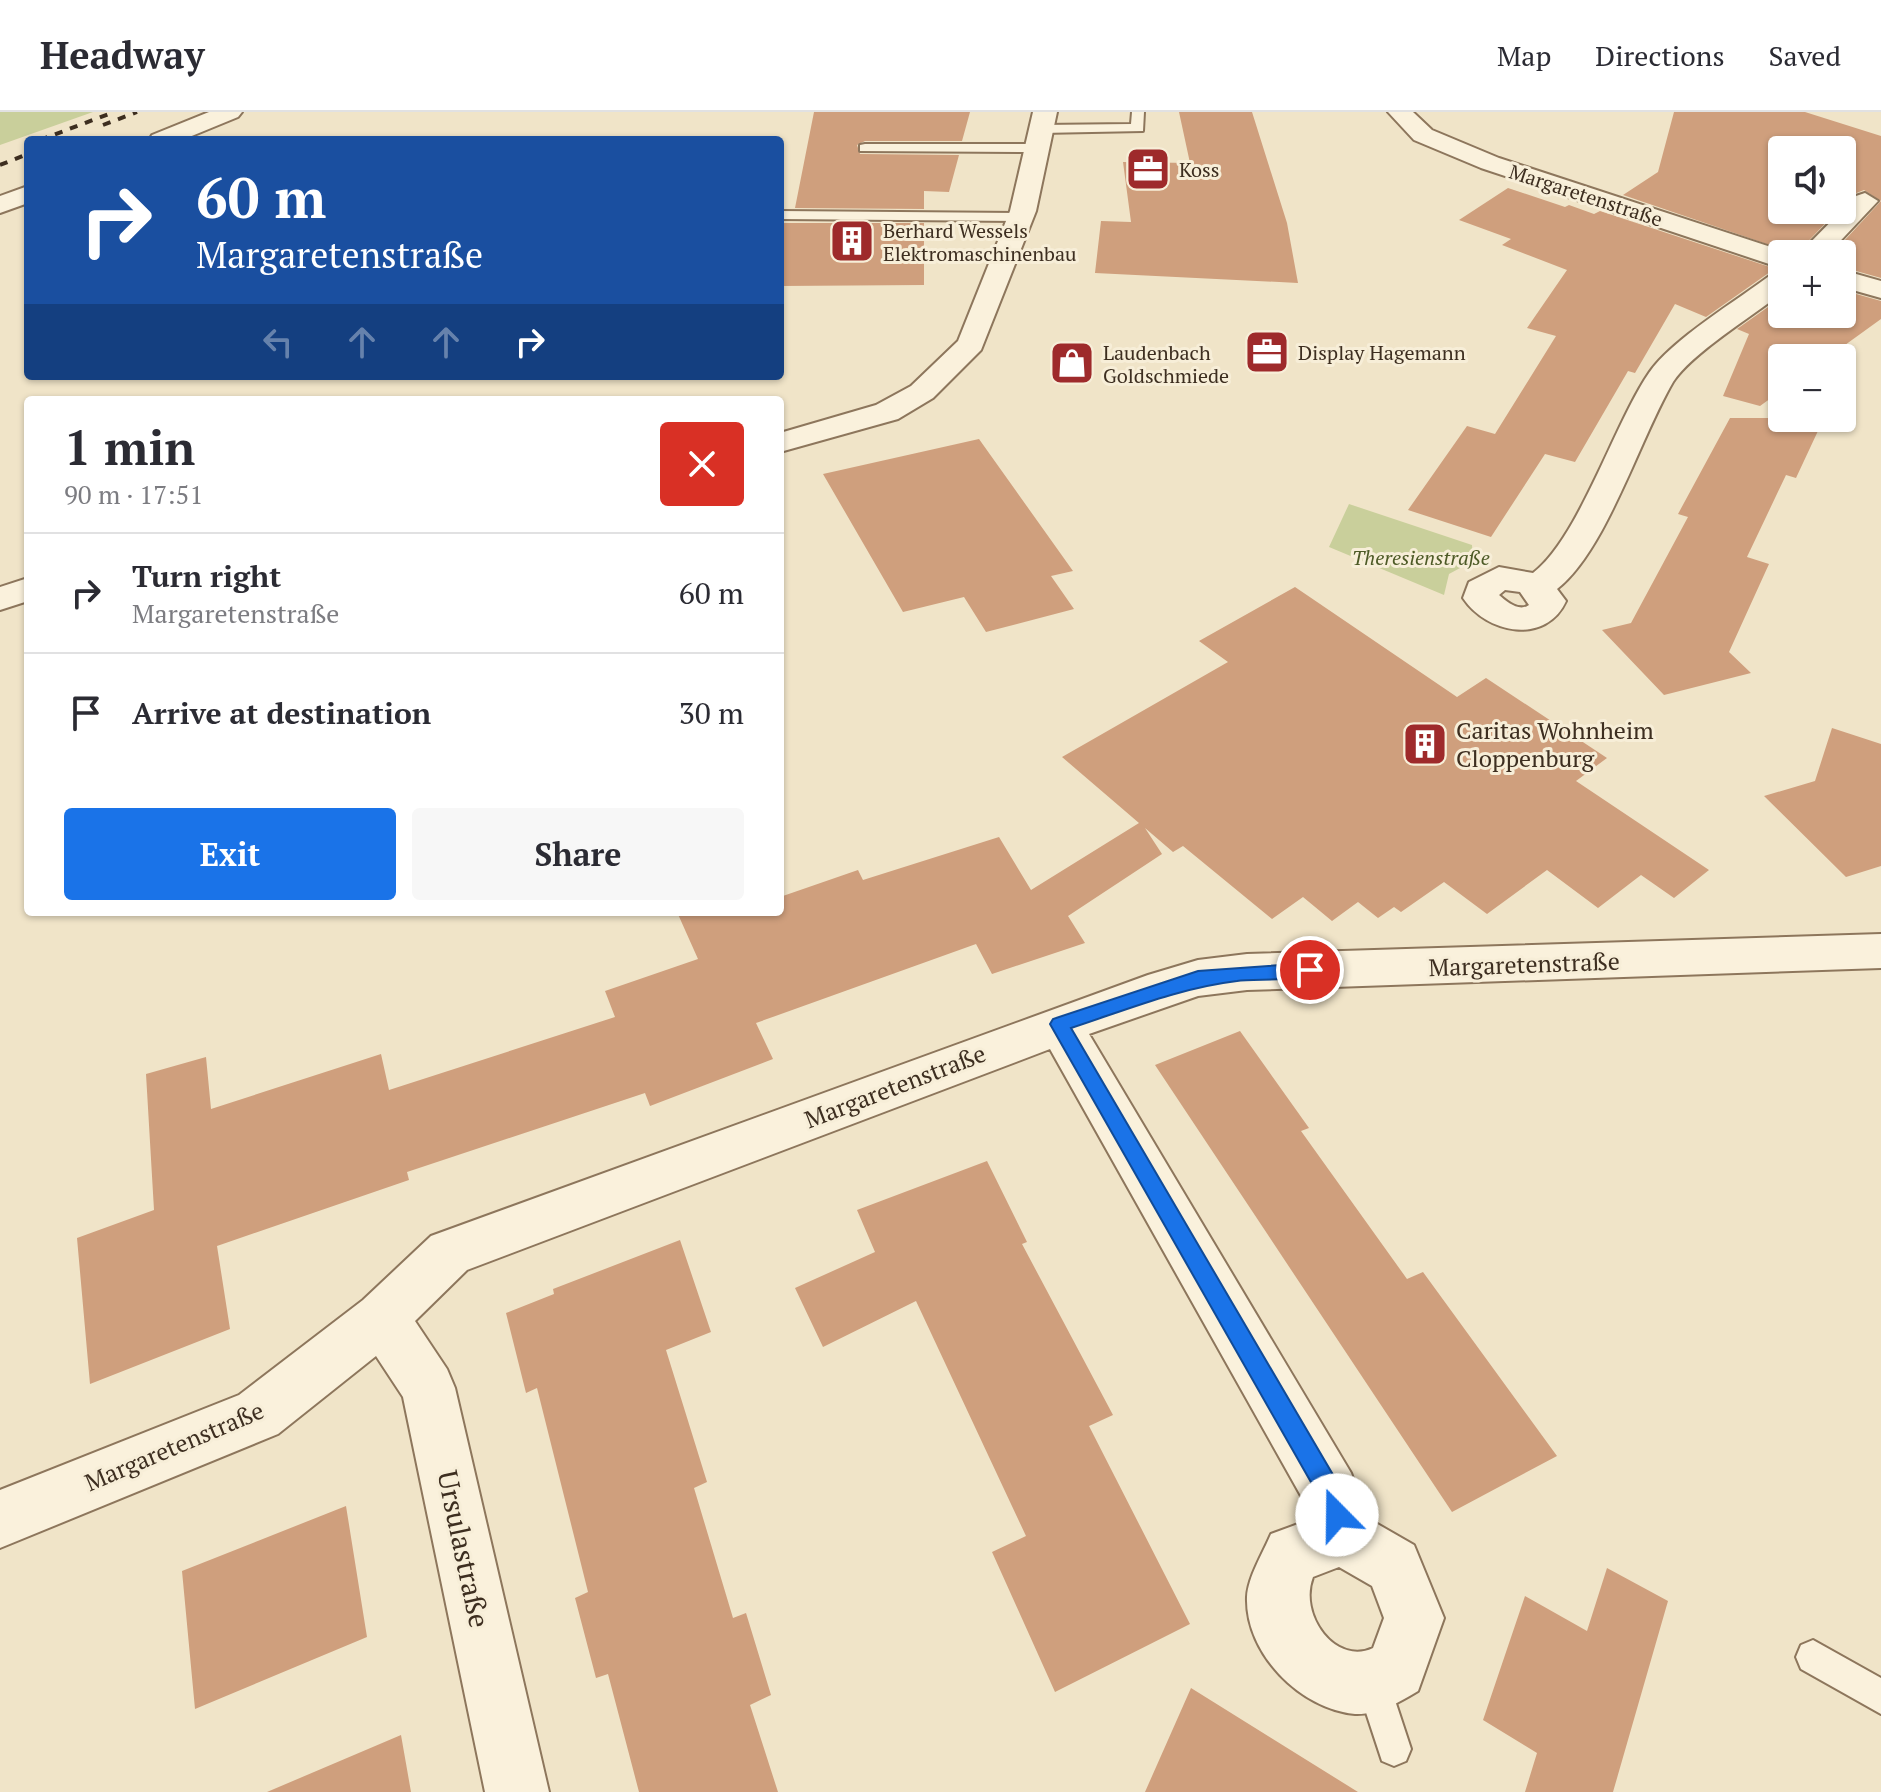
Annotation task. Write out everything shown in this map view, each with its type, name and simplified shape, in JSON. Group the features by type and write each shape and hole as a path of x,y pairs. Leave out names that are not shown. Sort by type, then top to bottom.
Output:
{"street":[{"path":"171,136 230,112"},
{"name":"Margaretenstraße","path":"1400,112 1423,135 1490,163 1768,254"},
{"path":"784,442 887,412 922,392 971,344 1021,217 1041,130"},
{"path":"0,205 24,196"},
{"path":"1827,240 1865,201"},
{"path":"1856,282 1881,290"},
{"path":"1537,587 1554,574 1586,526 1662,375 1700,341 1768,290"},
{"path":"0,599 24,590"},
{"name":"Margaretenstraße","path":"0,1519 258,1415 382,1318 449,1253 1059,1024 1198,978 1247,972 1881,951"},
{"path":"1059,1024 1331,1493 1343,1537 1393,1566 1414,1618 1396,1669 1373,1682 1342,1681 1307,1661 1285,1629 1277,1597 1292,1555 1343,1537"},
{"name":"Ursulastraße","path":"382,1318 428,1388 517,1792"}],"lane":[{"path":"865,148 1041,130 1138,128 1138,112"},
{"path":"784,215 1021,217"},
{"path":"1813,1657 1881,1697"},
{"path":"1373,1682 1394,1749"}],"green space":[{"path":"0,112 93,112 24,136 0,145"},
{"name":"Theresienstraße","path":"1349,504 1472,545 1473,561 1449,574 1444,595 1329,547"}],"building":[{"path":"814,112 970,112 962,141 865,141 857,145 860,154 959,155 949,192 924,191 924,209 795,208"},
{"path":"1179,112 1252,112 1287,223 1298,283 1095,273 1101,221 1131,222 1123,162 1190,163"},
{"path":"1674,112 1805,112 1881,136 1881,201 1864,190 1856,193 1856,136 1768,136 1768,224 1825,224 1809,240 1768,240 1768,244 1623,195 1658,172"},
{"path":"1508,188 1565,207 1569,205 1594,214 1600,211 1768,266 1768,273 1706,317 1675,304 1635,373 1628,371 1575,462 1545,454 1491,537 1408,510 1467,426 1495,434 1556,336 1527,328 1567,270 1502,245 1511,239 1459,220"},
{"path":"1881,201 1881,278 1856,271 1856,240 1845,240"},
{"name":"Berhard Wessels Elektromaschinenbau","path":"784,223 924,223 924,285 784,286"},
{"path":"1856,294 1881,301 1881,319 1846,344 1768,344 1768,400 1760,406 1723,396 1749,334 1737,329 1768,307 1768,328 1856,328"},
{"path":"1730,418 1768,418 1768,432 1817,432 1796,478 1786,475 1747,557 1769,564 1729,652 1751,673 1664,695 1602,630 1631,623 1688,517 1678,514"},
{"path":"979,439 1073,571 1051,576 1074,609 986,632 964,597 903,612 823,474"},
{"path":"1295,587 1457,697 1486,678 1607,758 1576,781 1709,870 1674,898 1641,875 1598,908 1547,870 1487,914 1444,882 1401,912 1394,907 1378,918 1358,902 1332,921 1303,897 1272,919 1183,846 1173,852 1145,828 1162,854 1068,916 1085,943 992,974 976,944 756,1023 773,1059 650,1106 645,1093 407,1172 409,1180 217,1246 230,1329 90,1384 77,1238 154,1210 146,1074 206,1057 211,1109 381,1054 389,1090 615,1017 605,991 698,959 679,916 784,916 784,896 858,870 863,880 999,837 1031,890 1139,823 1062,757 1228,662 1199,641"},
{"path":"1832,728 1881,744 1881,866 1846,877 1764,796 1815,781"},
{"path":"1240,1031 1309,1128 1301,1131 1407,1279 1423,1272 1557,1456 1452,1512 1155,1065"},
{"path":"987,1161 1027,1242 1022,1244 1113,1415 1089,1426 1190,1624 1055,1692 992,1552 1026,1536 916,1301 823,1347 795,1288 875,1252 857,1210"},
{"path":"680,1240 711,1332 666,1350 707,1482 694,1488 733,1618 746,1613 771,1695 750,1705 778,1792 639,1792 608,1674 596,1678 575,1598 588,1592 537,1388 526,1393 506,1313 554,1294 553,1289"},
{"path":"346,1506 367,1637 195,1709 182,1571"},
{"path":"1607,1568 1668,1601 1613,1792 1525,1792 1537,1753 1483,1720 1525,1596 1587,1631"},
{"path":"1191,1688 1358,1792 1145,1792"},
{"path":"401,1735 411,1792 267,1792"}],"railway":[{"path":"51,136 114,112"},
{"path":"103,125 137,112"},
{"path":"0,165 24,156"}],"place":[{"name":"Koss","path":"1148,169"},
{"name":"Berhard Wessels Elektromaschinenbau","path":"852,241"},
{"name":"Display Hagemann","path":"1267,352"},
{"name":"Laudenbach Goldschmiede","path":"1072,363"},
{"name":"Caritas Wohnheim Cloppenburg","path":"1425,744"}],"route":[{"path":"1310,970 1247,972 1198,978 1059,1024 1331,1493 1337,1515"}]}
